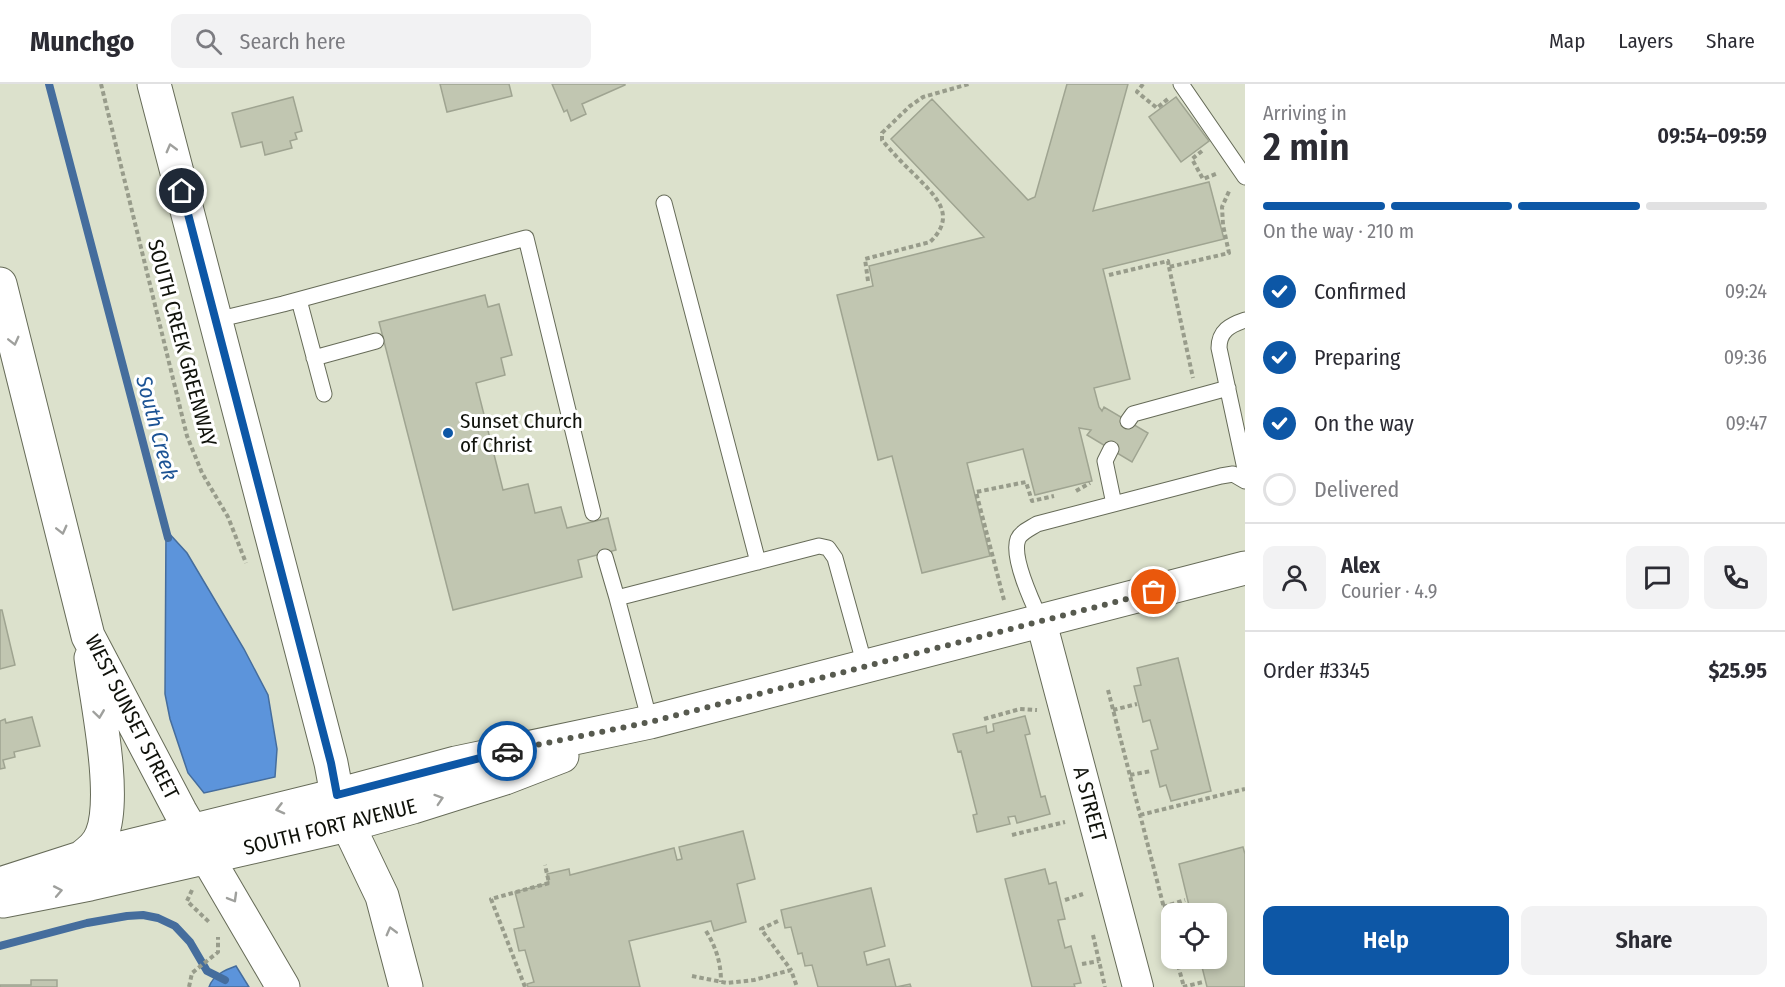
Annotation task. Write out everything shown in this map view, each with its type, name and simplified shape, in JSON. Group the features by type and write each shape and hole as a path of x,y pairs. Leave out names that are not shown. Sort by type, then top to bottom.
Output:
{"main road":[{"path":"154,84 343,810 381,896 406,987"},
{"name":"WEST SUNSET STREET","path":"0,284 88,636 200,844 283,987"},
{"name":"SOUTH FORT AVENUE","path":"0,901 90,884 200,844 343,810 456,762 650,722 1245,568"},
{"path":"81,858 94,848 102,834 108,795 88,636"},
{"name":"SOUTH FORT AVENUE","path":"0,884 81,858 200,844"}],"street":[{"name":"A STREET","path":"1041,621 1138,987"}],"lane":[{"path":"1176,89 1245,177"},
{"path":"664,203 758,562"},
{"path":"216,320 299,300 526,238 593,513"},
{"path":"299,300 324,394"},
{"path":"1245,320 1223,331 1219,339 1245,469"},
{"path":"314,358 376,341"},
{"path":"1128,421 1133,414 1228,388"},
{"path":"1111,449 1104,460 1114,504"},
{"path":"1041,621 1028,595 1017,550 1018,537 1037,524 1221,476 1233,474 1245,480"},
{"path":"617,598 819,546 828,548 835,558 865,666"},
{"path":"605,557 650,722"}],"path":[{"name":"SOUTH CREEK GREENWAY","path":"101,84 187,436 202,473 228,517 249,570"},
{"path":"868,280 864,259 930,242 937,235 943,219 939,201 882,140 882,133 910,106 923,97 969,84"},
{"path":"1143,84 1137,92 1157,108 1176,89"},
{"path":"1170,267 1229,253 1222,207 1231,188"},
{"path":"1109,275 1168,261 1194,383"},
{"path":"1108,690 1162,903"},
{"path":"1113,710 1137,704"},
{"path":"984,719 1020,709 1038,710 1041,721"},
{"path":"1130,776 1151,771"},
{"path":"1140,815 1245,789"},
{"path":"1063,811 1068,832"},
{"path":"1012,835 1065,822"},
{"path":"525,987 491,898 549,883 545,865"},
{"path":"1065,900 1083,894 1080,884"},
{"path":"1176,903 1185,900"},
{"path":"778,921 761,929 791,970 797,987"},
{"path":"1091,928 1105,987"},
{"path":"706,931 713,941 721,966 722,982"},
{"path":"189,987 192,973 218,952"},
{"path":"1082,964 1099,961"},
{"path":"1179,969 1184,987 1203,982"},
{"path":"692,976 722,982 754,980 791,970"}],"water":[{"path":"166,530 187,553 244,649 268,695 277,749 275,777 204,793 188,773 170,719 165,694"},
{"path":"236,966 249,987 209,987 216,976"}],"building":[{"path":"440,84 509,84 512,96 447,112"},
{"path":"552,84 625,85 582,104 586,114 571,121 567,110 564,112"},
{"path":"1067,84 1128,84 1093,211 1209,182 1224,239 1103,269 1130,379 1094,388 1102,411 1104,407 1148,433 1132,462 1087,435 1091,430 1079,428 1092,481 1035,495 1023,449 967,463 990,556 922,573 892,456 878,460 837,295 873,286 869,266 984,237 891,139 932,99 1028,200 1035,197"},
{"path":"293,97 302,131 295,133 297,139 290,141 292,148 265,155 262,142 241,147 232,113"},
{"path":"1176,97 1209,141 1181,162 1149,117"},
{"name":"Sunset Church of Christ","path":"485,295 488,307 499,304 512,355 501,358 505,375 476,383 503,490 528,484 535,513 561,507 567,528 608,518 616,550 578,560 582,577 453,610 379,322"},
{"path":"0,610 2,610 15,665 0,669"},
{"path":"1178,658 1211,791 1171,801 1166,785 1160,787 1151,751 1158,749 1150,720 1143,722 1134,686 1141,685 1137,668"},
{"path":"1025,716 1030,734 1025,735 1041,797 1045,796 1050,814 1017,823 1015,816 1008,817 1010,824 977,832 973,815 977,814 961,751 958,752 953,734 986,726 987,733 994,731 993,724"},
{"path":"32,717 40,746 14,752 15,757 3,760 5,768 0,769 0,721 5,719 6,723"},
{"path":"743,831 755,879 737,884 746,922 714,931 711,921 629,941 640,987 528,987 527,984 534,982 525,950 519,951 514,929 524,927 515,892 549,883 547,874 569,869 570,875 674,848 677,860 682,859 679,847"},
{"path":"1243,847 1245,854 1245,987 1207,987 1202,969 1227,969 1227,903 1188,903 1179,864"},
{"path":"1045,869 1049,884 1056,882 1065,919 1058,920 1065,948 1071,946 1081,983 1074,984 1075,987 1032,987 1005,879"},
{"path":"871,888 885,946 864,952 867,965 889,959 896,987 818,987 812,965 805,966 802,953 798,954 791,927 785,928 781,910"},
{"path":"31,980 57,980 57,987 0,987 0,985 31,985"}],"waterway":[{"name":"South Creek","path":"49,84 168,538"},
{"path":"0,946 87,923 143,915 158,918 175,926 190,942 207,971 225,980"}],"way so far":[{"path":"507,751 650,722 1154,592"}],"place":[{"name":"Sunset Church of Christ","path":"448,433"}],"route":[{"path":"182,191 331,763 337,795 456,762 507,751"}]}
